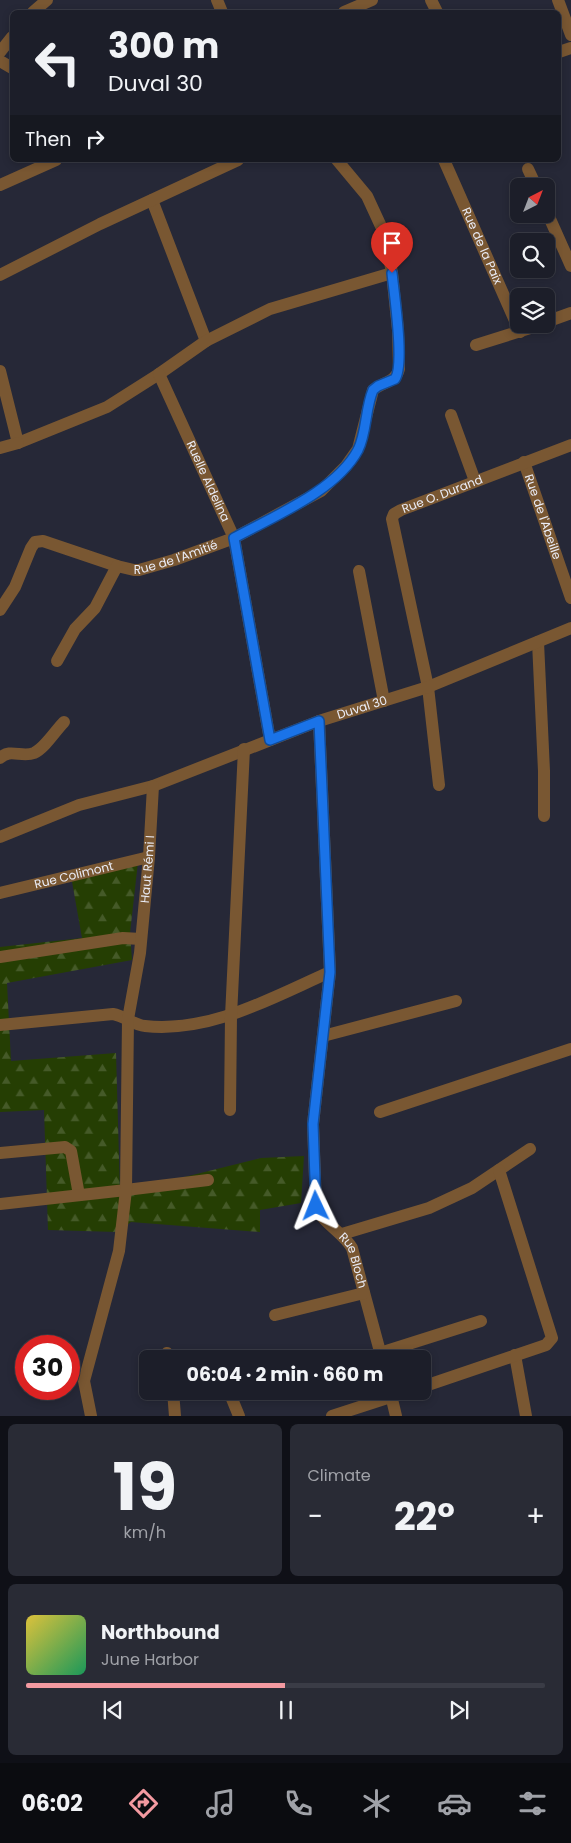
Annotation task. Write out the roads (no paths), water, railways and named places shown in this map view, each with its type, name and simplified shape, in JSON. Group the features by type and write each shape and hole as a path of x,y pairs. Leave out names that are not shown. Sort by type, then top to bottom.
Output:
{"street":[{"path":"35,10 47,0"},
{"path":"349,10 372,0"},
{"path":"558,0 571,35"},
{"path":"0,52 10,40"},
{"path":"0,185 52,162"},
{"path":"0,274 234,162"},
{"path":"0,448 18,443 107,407 206,341 270,309 392,273 385,235 371,204 342,162"},
{"name":"Rue de la Paix","path":"445,162 510,309"},
{"path":"528,169 532,178"},
{"path":"152,200 206,341"},
{"path":"552,223 571,266"},
{"name":"Rue de l'Amitié","path":"0,610 16,587 35,542 43,541 118,566 139,570 174,560 234,538 321,491 346,466 358,449 373,390 395,379 399,369 398,330 392,273"},
{"path":"555,319 571,313"},
{"path":"476,345 517,333"},
{"path":"0,371 18,443"},
{"name":"Ruelle Aldelina","path":"159,374 234,538 270,740"},
{"path":"451,415 475,481"},
{"name":"Rue O. Durand","path":"428,687 392,520 394,514 571,444"},
{"name":"Rue de l'Abeille","path":"524,462 571,598"},
{"path":"57,662 75,629 95,608 118,566"},
{"path":"359,571 384,701"},
{"name":"Duval 30","path":"0,837 79,805 152,786 319,721 428,687 571,628"},
{"path":"538,642 544,770 544,816"},
{"path":"428,687 439,785"},
{"name":"Rue Bloch","path":"319,721 330,972 313,1124 316,1206 320,1214 342,1234 352,1248 379,1350"},
{"path":"0,758 14,752 28,754 39,750 64,722"},
{"path":"230,1110 231,1016 244,749"},
{"name":"Haut Rémi I","path":"91,1416 84,1381 119,1251 126,1190 128,1019 140,953 149,857 152,786"},
{"name":"Rue Colimont","path":"0,893 149,857"},
{"path":"0,957 123,938 141,939"},
{"path":"0,1025 113,1014 128,1019 140,1026 148,1027 194,1024 231,1016 330,972"},
{"path":"323,1036 456,1001"},
{"path":"380,1112 571,1049"},
{"path":"0,1153 65,1146 71,1151 79,1195"},
{"path":"342,1234 429,1208 472,1188 530,1149"},
{"path":"431,1384 546,1345 552,1338 499,1170"},
{"path":"0,1204 208,1180"},
{"path":"275,1316 364,1293"},
{"path":"398,1350 481,1321"},
{"path":"515,1355 526,1416"},
{"path":"174,1400 175,1416"},
{"path":"232,1400 239,1416"},
{"path":"332,1416 375,1400"},
{"path":"392,1400 396,1416"}]}
